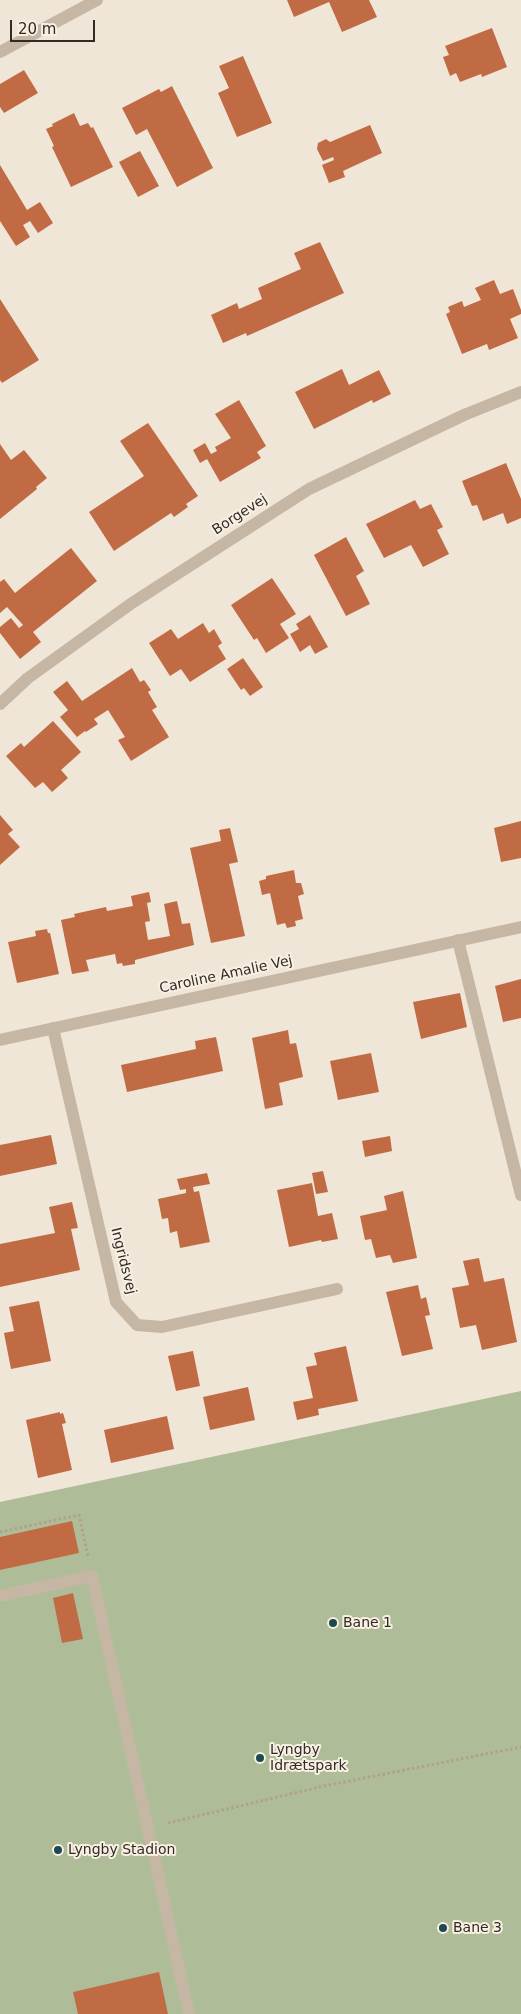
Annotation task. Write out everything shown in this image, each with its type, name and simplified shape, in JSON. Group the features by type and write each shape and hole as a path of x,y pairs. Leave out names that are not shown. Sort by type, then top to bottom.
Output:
{"street":[{"path":"0,52 97,0"},
{"name":"Borgevej","path":"0,704 28,678 132,603 309,489 464,415 521,392"},
{"name":"Caroline Amalie Vej","path":"0,1040 521,927"},
{"path":"458,940 521,1195"},
{"name":"Ingridsvej","path":"53,1028 116,1302 137,1325 162,1326 337,1289"},
{"path":"0,1596 92,1576 189,2014"},
{"path":"0,1586 23,1591"}],"path":[{"path":"0,1532 79,1515 92,1576"},
{"path":"148,1828 324,1786 521,1747"}],"green space":[{"name":"Lyngby Idrætspark","path":"521,1391 521,2014 0,2014 0,1502"}],"building":[{"path":"287,0 369,0 377,17 342,32 329,2 294,17"},
{"path":"492,28 507,67 482,77 481,74 460,82 456,73 450,76 443,57 449,55 445,46"},
{"path":"243,56 272,123 237,137 218,93 229,88 219,66"},
{"path":"24,70 38,93 4,113 0,107 0,84"},
{"path":"172,86 213,168 177,187 147,129 136,135 122,108 159,89 161,92"},
{"path":"74,113 80,126 88,123 91,128 93,127 113,167 71,187 52,147 54,146 46,129"},
{"path":"370,125 382,153 343,171 345,177 329,183 322,165 334,160 333,157 323,161 317,149 318,143 326,139 330,142"},
{"path":"140,151 159,186 138,197 119,162"},
{"path":"0,165 27,210 40,202 53,223 38,233 30,221 23,225 30,237 16,246 0,221"},
{"path":"320,242 344,293 247,336 246,333 223,343 211,315 237,303 239,309 262,299 258,288 301,269 294,253"},
{"path":"494,280 500,294 513,289 521,314 510,319 518,338 489,350 487,344 462,354 446,314 450,312 448,307 462,301 464,307 481,300 475,288"},
{"path":"0,299 39,360 2,383 0,380"},
{"path":"342,369 349,385 379,370 391,394 373,403 372,400 314,429 295,392"},
{"path":"239,400 266,446 257,452 261,458 220,482 207,459 200,463 193,450 205,443 211,454 217,451 215,447 231,438 215,414"},
{"path":"148,423 198,496 186,504 188,507 174,517 171,513 114,551 89,512 144,476 120,441"},
{"path":"0,444 11,460 24,450 47,478 36,487 37,489 0,519"},
{"path":"506,463 521,499 521,518 507,524 503,513 483,521 477,505 472,506 462,481"},
{"path":"415,500 420,509 431,504 443,527 437,530 449,554 423,567 411,545 384,558 366,524"},
{"path":"346,537 364,571 356,576 370,604 346,616 314,555"},
{"path":"71,548 97,581 33,632 41,642 20,659 0,633 0,627 11,618 19,628 23,625 7,607 0,613 0,582 4,579 15,593"},
{"path":"272,578 296,614 280,624 289,638 266,653 257,638 254,640 231,605"},
{"path":"310,615 328,647 315,654 310,645 300,652 290,634 299,629 296,624"},
{"path":"203,623 209,633 214,629 222,643 218,646 226,659 190,682 181,669 170,676 149,643 171,629 178,639"},
{"path":"243,658 263,687 250,696 244,688 241,690 227,669"},
{"path":"132,668 140,682 144,680 151,690 148,692 157,707 152,710 169,737 131,761 118,740 125,737 108,710 94,719 98,724 77,737 60,717 68,710 53,692 67,681 82,701"},
{"path":"53,721 81,752 61,770 68,778 52,792 43,782 35,788 6,756 21,743 24,747"},
{"path":"0,815 13,830 8,834 20,847 0,865"},
{"path":"521,821 521,858 501,862 494,828"},
{"path":"230,828 238,862 229,864 245,936 211,943 190,848 221,841 219,830"},
{"path":"294,870 296,883 301,883 304,894 298,896 303,919 295,921 296,926 287,928 285,923 277,925 270,893 262,895 259,881 266,879 266,876"},
{"path":"149,892 151,902 147,903 150,921 145,922 148,940 170,936 164,904 177,901 182,924 190,923 194,945 135,960 135,964 123,966 122,963 117,964 115,954 86,960 89,971 72,974 61,920 75,917 74,914 106,907 107,911 133,906 131,896"},
{"path":"47,929 48,933 50,933 59,974 17,983 8,942 36,936 35,931"},
{"path":"521,979 521,1018 503,1022 495,986"},
{"path":"460,993 467,1027 421,1039 413,1002"},
{"path":"288,1030 290,1044 296,1043 303,1077 279,1083 283,1105 265,1109 252,1038"},
{"path":"216,1037 223,1071 127,1092 121,1065 196,1049 195,1041"},
{"path":"371,1053 379,1092 338,1100 330,1061"},
{"path":"51,1135 57,1164 0,1176 0,1145"},
{"path":"390,1136 392,1151 365,1157 362,1141"},
{"path":"323,1171 328,1192 316,1194 312,1173"},
{"path":"207,1173 210,1184 193,1187 194,1192 199,1191 210,1242 180,1248 177,1231 170,1233 168,1218 162,1219 158,1199 186,1193 186,1189 180,1190 177,1179"},
{"path":"312,1183 318,1216 332,1213 338,1239 322,1242 321,1240 289,1247 277,1190"},
{"path":"403,1191 417,1258 393,1263 390,1255 376,1258 371,1239 365,1240 360,1216 387,1210 384,1196"},
{"path":"72,1202 78,1228 71,1229 80,1270 0,1287 0,1244 55,1233 49,1207"},
{"path":"479,1258 484,1282 504,1278 517,1342 482,1350 476,1325 460,1328 452,1288 469,1285 463,1261"},
{"path":"418,1285 421,1299 426,1297 430,1315 425,1316 433,1349 402,1356 386,1292"},
{"path":"39,1301 51,1361 11,1369 4,1333 14,1331 9,1307"},
{"path":"346,1346 358,1401 318,1409 319,1415 297,1420 293,1402 313,1398 306,1367 317,1365 314,1353"},
{"path":"193,1351 200,1386 176,1391 168,1356"},
{"path":"248,1387 255,1420 210,1430 203,1397"},
{"path":"60,1412 60,1414 63,1413 66,1423 62,1424 72,1470 38,1478 26,1420"},
{"path":"167,1416 174,1449 111,1463 104,1430"},
{"path":"72,1521 79,1553 0,1570 0,1537"},
{"path":"73,1593 83,1639 62,1643 53,1598"},
{"path":"159,1972 168,2014 78,2014 73,1992"}],"place":[{"name":"Bane 1","path":"333,1623"},
{"name":"Lyngby Idrætspark","path":"260,1758"},
{"name":"Lyngby Stadion","path":"58,1850"},
{"name":"Bane 3","path":"443,1928"}]}
